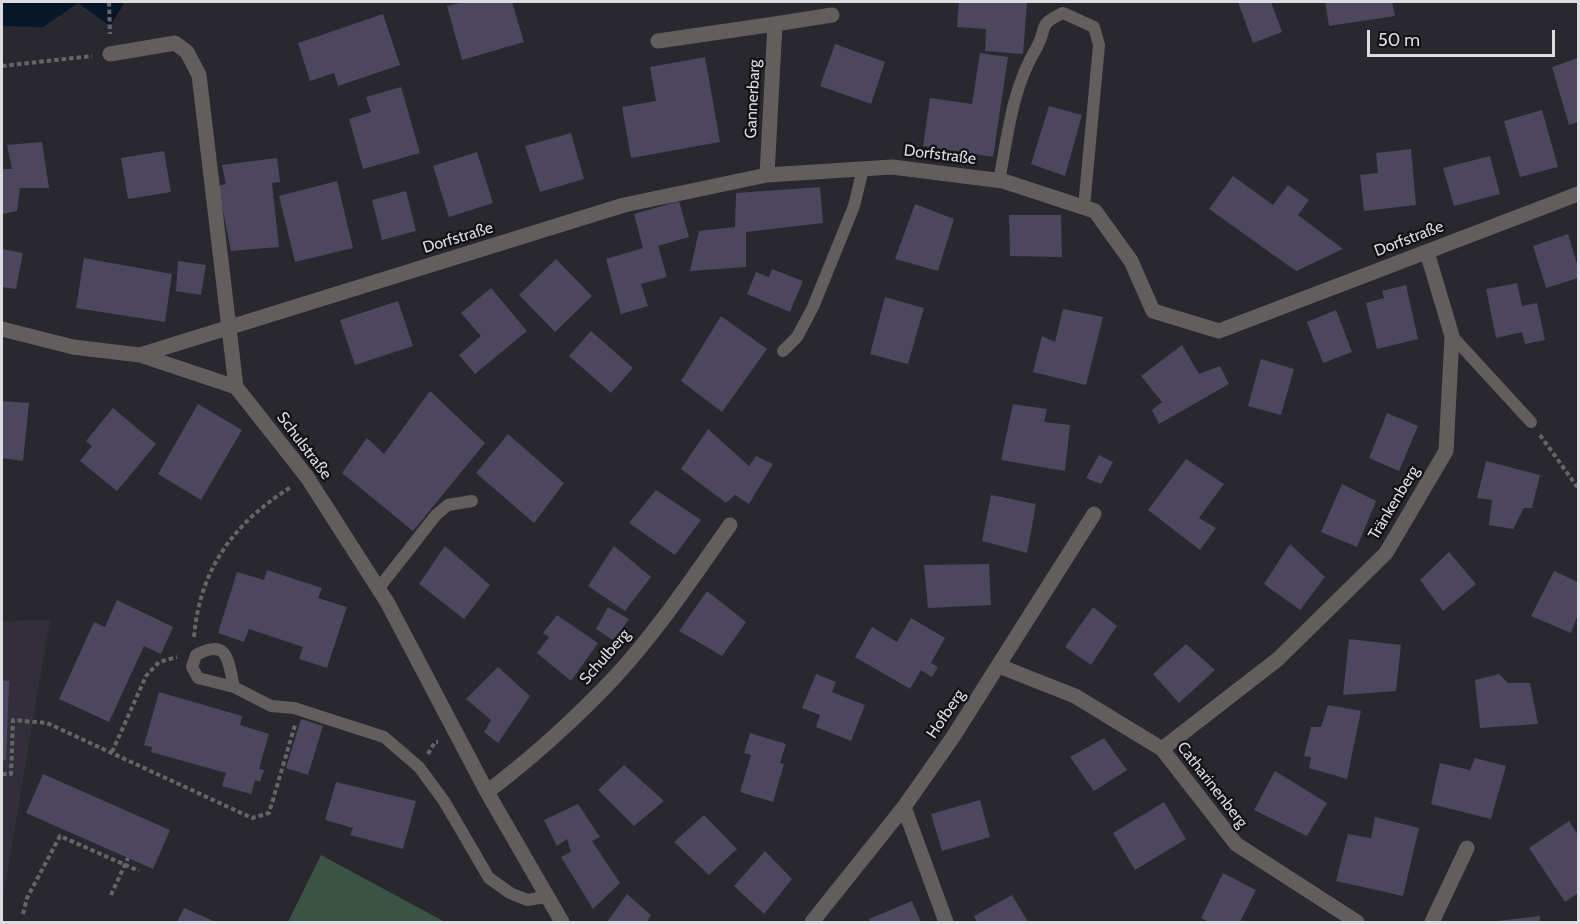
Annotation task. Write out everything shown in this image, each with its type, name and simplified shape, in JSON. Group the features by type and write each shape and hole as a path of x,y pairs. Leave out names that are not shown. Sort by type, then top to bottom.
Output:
{"street":[{"path":"658,41 832,15"},
{"name":"Gannerbarg","path":"767,175 775,24"},
{"path":"2,329 73,347 140,356 236,387 200,75 187,52 175,42 110,54"},
{"name":"Dorfstraße","path":"140,356 624,205 767,175 892,167 999,181 1084,207 1095,211 1131,261 1154,310 1219,331 1578,194"},
{"name":"Tränkenberg","path":"1162,749 1278,659 1386,553 1446,451 1452,336 1427,252"},
{"name":"Schulstraße","path":"236,387 307,477 378,589 487,792 562,922"},
{"name":"Hofberg","path":"812,922 904,807 999,666 1094,514"},
{"name":"Schulberg","path":"487,792 533,757 614,677 679,597 730,525"},
{"name":"Catharinenberg","path":"999,666 1075,696 1162,749 1236,844 1357,922"},
{"path":"904,807 946,922"},
{"path":"1432,922 1467,848"}],"lane":[{"path":"999,181 1017,86 1028,60 1038,45 1041,30 1048,20 1063,14 1094,27 1100,45 1084,207"},
{"path":"783,351 797,337 813,307 854,207 863,169"},
{"path":"1452,336 1531,422"},
{"path":"378,589 436,515 448,505 472,501"},
{"path":"234,687 229,657 221,650 208,648 196,655 192,667 198,678 234,687 271,706 300,710 384,737 419,767 444,801 489,878 510,893 527,900 546,897"}],"path":[{"path":"109,2 110,26"},
{"path":"2,66 110,54"},
{"path":"1531,422 1563,471 1578,488"},
{"path":"112,752 152,667 168,658 196,655 195,620 210,569 222,551 263,505 307,477"},
{"path":"2,774 10,774 13,720 47,723 252,818 268,813 300,710"},
{"path":"419,767 435,742 463,746"},
{"path":"23,914 27,898 62,829"},
{"path":"60,836 139,871"},
{"path":"111,895 128,858"}],"shaded area":[{"path":"50,620 2,904 2,621"}],"green space":[{"path":"321,855 445,922 288,922"}],"water":[{"path":"2,2 125,2 110,26 78,3 43,27 2,26"}],"building":[{"path":"464,2 512,2 524,42 462,60 447,6"},
{"path":"959,2 1027,2 1023,54 985,51 986,29 957,27"},
{"path":"1238,2 1271,2 1282,32 1253,43"},
{"path":"1325,2 1392,2 1395,16 1329,26"},
{"path":"383,14 400,65 338,86 334,73 310,81 298,43"},
{"path":"835,44 885,62 871,104 820,86"},
{"path":"980,53 1008,57 993,157 923,146 930,98 972,104"},
{"path":"705,57 720,142 631,158 622,107 656,101 650,67"},
{"path":"1578,58 1578,122 1569,125 1552,67"},
{"path":"401,87 420,153 363,169 349,119 371,112 366,97"},
{"path":"1049,106 1082,115 1065,176 1031,164"},
{"path":"1542,110 1558,167 1520,177 1504,121"},
{"path":"571,133 584,179 540,192 525,146"},
{"path":"42,142 49,188 20,188 17,211 2,214 2,169 12,169 7,145"},
{"path":"1411,149 1416,205 1364,211 1360,175 1378,173 1376,153"},
{"path":"164,151 171,192 128,199 121,158"},
{"path":"477,152 493,203 449,217 433,166"},
{"path":"1490,156 1500,194 1454,206 1443,168"},
{"path":"277,158 280,182 272,183 279,247 231,251 218,186 226,184 222,165"},
{"path":"1233,176 1273,205 1288,185 1309,200 1298,215 1343,249 1296,271 1209,209"},
{"path":"337,181 353,248 295,262 279,196"},
{"path":"820,187 823,223 746,232 746,267 690,271 699,231 735,227 736,193"},
{"path":"406,191 416,231 382,240 372,200"},
{"path":"679,201 689,237 658,246 667,277 641,284 648,306 621,314 606,259 643,248 634,214"},
{"path":"915,204 954,219 938,271 895,259"},
{"path":"1009,215 1061,215 1062,257 1010,256"},
{"path":"1568,234 1578,267 1578,278 1546,288 1533,246"},
{"path":"2,249 23,253 16,289 2,287"},
{"path":"84,258 172,274 165,322 76,308"},
{"path":"556,259 592,296 555,332 519,295"},
{"path":"178,261 206,265 201,295 176,291"},
{"path":"772,269 803,281 790,312 747,294 756,272 769,277"},
{"path":"1517,283 1522,306 1537,303 1545,340 1525,344 1522,332 1496,338 1486,289"},
{"path":"1406,285 1418,339 1377,349 1366,303 1384,298 1382,291"},
{"path":"491,288 527,331 475,374 459,355 481,336 461,313"},
{"path":"885,297 924,308 908,364 870,354"},
{"path":"398,301 413,346 355,365 340,320"},
{"path":"1063,309 1103,317 1086,385 1033,372 1042,336 1055,342"},
{"path":"1336,310 1352,352 1323,363 1307,322"},
{"path":"721,316 767,349 722,412 681,381"},
{"path":"591,331 633,368 611,393 569,356"},
{"path":"1182,345 1199,374 1220,366 1229,384 1159,424 1152,410 1162,402 1141,376"},
{"path":"1261,359 1294,369 1281,415 1248,406"},
{"path":"430,391 485,443 413,531 342,473 367,438 384,454"},
{"path":"2,401 29,403 23,461 2,458"},
{"path":"198,404 242,430 201,500 158,474"},
{"path":"1013,404 1047,409 1044,422 1070,425 1065,471 1001,460"},
{"path":"113,408 156,444 117,491 80,461 92,446 86,441"},
{"path":"1387,413 1418,426 1399,471 1369,458"},
{"path":"708,429 749,466 756,456 773,464 749,504 735,495 726,503 681,469"},
{"path":"508,434 564,483 534,523 476,473"},
{"path":"1099,455 1113,462 1101,484 1086,478"},
{"path":"1186,459 1224,484 1199,518 1216,528 1200,550 1148,510"},
{"path":"1486,461 1540,475 1532,508 1524,508 1513,529 1489,525 1492,500 1477,498"},
{"path":"1342,484 1376,501 1357,547 1321,532"},
{"path":"656,490 701,520 675,555 629,523"},
{"path":"991,495 1036,504 1027,553 982,541"},
{"path":"1290,544 1325,577 1300,610 1264,584"},
{"path":"445,546 490,585 464,619 419,584"},
{"path":"614,546 651,577 625,611 588,586"},
{"path":"1449,552 1476,584 1443,611 1420,580"},
{"path":"989,564 991,605 928,608 924,565"},
{"path":"267,570 322,588 318,598 347,607 327,668 299,659 303,647 249,629 244,642 218,633 237,572 264,580"},
{"path":"1554,571 1578,582 1578,614 1571,633 1531,616"},
{"path":"707,591 746,622 722,656 679,631"},
{"path":"117,600 173,627 161,654 144,646 109,722 59,699 94,622 105,627"},
{"path":"608,607 629,619 614,641 596,629"},
{"path":"1093,607 1117,626 1091,665 1065,647"},
{"path":"557,615 598,643 571,681 537,653 549,637 543,633"},
{"path":"911,618 945,638 931,663 938,667 932,677 921,670 910,689 855,657 872,627 897,642"},
{"path":"1349,639 1401,645 1396,691 1343,695"},
{"path":"1186,644 1215,670 1179,703 1153,674"},
{"path":"498,667 530,696 498,743 484,732 491,720 466,699"},
{"path":"816,674 836,682 832,692 865,705 851,741 816,727 820,715 802,708"},
{"path":"1499,674 1508,683 1530,683 1538,724 1480,728 1475,680"},
{"path":"2,680 9,681 6,760 2,760"},
{"path":"159,692 242,716 240,725 269,734 259,769 264,770 260,782 255,780 251,794 222,786 226,773 151,752 152,747 144,745"},
{"path":"1328,705 1361,711 1347,779 1309,768 1311,757 1304,756 1311,727 1321,727"},
{"path":"301,719 323,726 308,775 286,768"},
{"path":"750,733 786,744 780,763 784,764 773,802 740,792 751,755 744,753"},
{"path":"1104,738 1127,770 1094,791 1070,757"},
{"path":"1475,758 1506,766 1491,819 1431,804 1440,763 1470,770"},
{"path":"624,765 664,801 634,826 598,790"},
{"path":"1275,771 1327,803 1307,836 1254,810"},
{"path":"43,774 170,830 153,869 26,813"},
{"path":"336,782 416,801 403,849 350,835 353,828 325,820"},
{"path":"980,800 990,837 942,851 931,814"},
{"path":"1164,802 1186,839 1135,870 1113,833"},
{"path":"578,804 600,837 592,841 620,883 593,909 561,857 571,852 567,839 557,846 544,820"},
{"path":"704,815 737,849 709,875 674,842"},
{"path":"1375,817 1419,828 1403,896 1336,881 1348,834 1371,838"},
{"path":"1569,821 1578,835 1578,893 1565,902 1529,848"},
{"path":"765,851 792,879 764,914 734,886"},
{"path":"1223,873 1256,890 1240,922 1209,922 1201,918"},
{"path":"627,894 651,915 647,922 607,922"},
{"path":"1012,895 1028,922 977,922 974,916"},
{"path":"912,901 921,922 870,922 869,919"},
{"path":"184,908 216,922 177,922"},
{"path":"1540,916 1540,922 1497,922 1497,921"}]}
